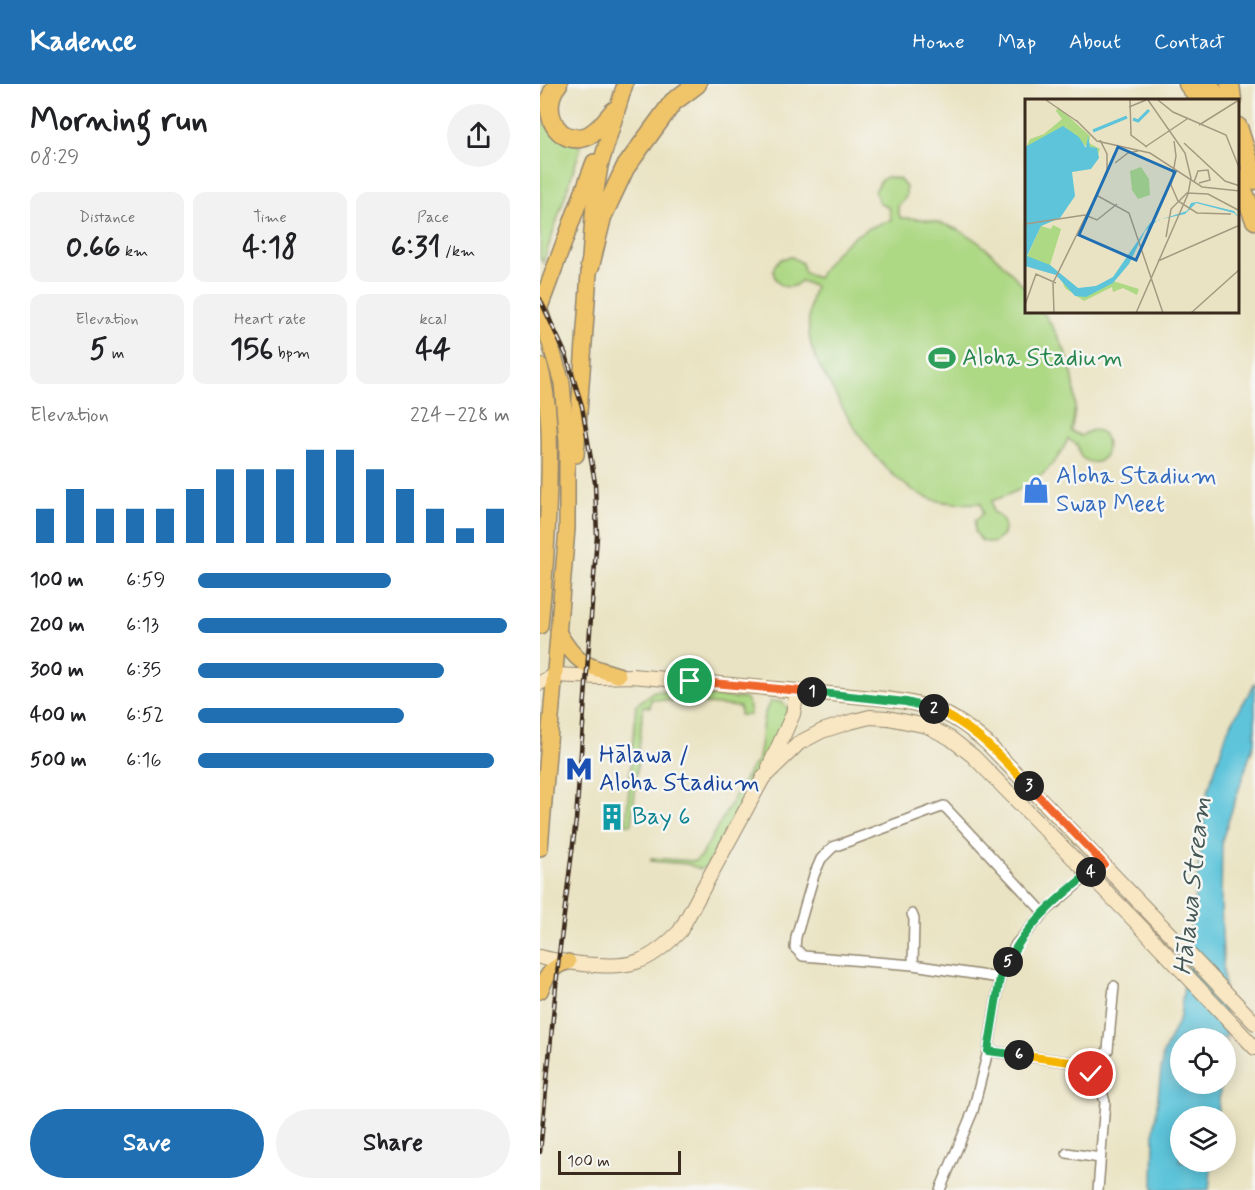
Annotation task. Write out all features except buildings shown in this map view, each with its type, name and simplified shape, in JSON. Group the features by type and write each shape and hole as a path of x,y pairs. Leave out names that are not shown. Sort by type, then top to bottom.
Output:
{"highway":[{"path":"558,84 549,95 547,110 554,124 569,136 580,138 596,131 614,111"},
{"path":"590,266 602,217 625,168 673,102 697,84"},
{"path":"1188,84 1200,99"},
{"path":"1209,84 1217,99"},
{"path":"1230,84 1232,99"},
{"path":"1240,133 1255,182"},
{"path":"1240,150 1255,182"},
{"path":"1240,181 1255,220"}],"main road":[{"path":"567,529 567,441 562,382 540,308 625,84"},
{"path":"540,848 567,529 575,483 590,266 590,232 600,166 625,84"},
{"path":"540,366 548,405 550,431 548,513 540,626"},
{"path":"540,564 543,591"},
{"path":"558,632 572,653 583,664 618,675"},
{"path":"540,683 554,675 595,677 618,675 923,705 956,719 987,743 1255,1023"},
{"path":"540,957 614,967 631,964 664,947 680,931 788,728 793,714 796,691"},
{"path":"763,778 800,743 830,728 870,717 888,718 927,726 950,738 973,756 1255,1048"},
{"path":"540,991 551,971 561,963 568,962"}],"street":[{"path":"1000,978 913,965 803,956 795,948 796,937 821,859 833,847 944,806 1044,914"},
{"path":"940,1190 973,1111 988,1051 1000,978 1016,945 1044,914 1089,874 1104,864"},
{"path":"912,914 914,919 913,965"},
{"path":"1091,1074 1108,1050 1114,986"},
{"path":"988,1051 1070,1062 1091,1074 1101,1088 1105,1102 1098,1190"},
{"path":"1066,1153 1100,1158"}],"green space":[{"path":"540,115 546,126 581,147 543,263 540,258"},
{"name":"Aloha Stadium","path":"887,177 899,179 906,187 906,197 898,206 900,218 921,219 957,229 986,248 1025,288 1025,314 1044,314 1060,340 1071,368 1075,399 1071,431 1081,436 1092,430 1101,432 1105,438 1107,446 1100,461 1092,462 1081,457 1077,445 1068,439 1055,462 1037,479 992,501 993,512 1000,516 1004,525 1002,536 993,543 982,541 975,532 975,521 983,513 981,503 946,502 926,497 895,477 869,448 847,415 812,350 808,323 815,286 801,281 785,287 775,277 776,264 782,259 792,257 802,263 804,273 818,278 824,267 848,241 868,229 891,220 889,208 879,203 875,192 881,180"},
{"path":"654,691 746,699 750,707 750,715 740,715 740,707 651,699 650,707 643,706 632,824 626,824 636,705"},
{"path":"771,701 782,702 790,711 707,867 700,869 687,864 651,861 651,858 695,861 701,856 752,766 756,764 764,716"}],"water":[{"path":"1255,683 1255,740 1222,840 1221,904 1226,1028 1175,1028 1180,1017 1208,790 1228,729"},
{"path":"1170,1039 1170,1094 1220,1094 1218,1106 1170,1106 1170,1172 1211,1172 1209,1190 1153,1190 1154,1131 1163,1054"}],"railway":[{"path":"540,299 566,355 582,406 595,483 597,536 576,820 559,955 540,1152"}],"place":[{"name":"Aloha Stadium","path":"942,358"},
{"name":"Aloha Stadium Swap Meet","path":"1036,490"},
{"name":"Hālawa / Aloha Stadium","path":"579,769"},
{"name":"Bay 6","path":"612,817"}],"route":[{"path":"690,681 886,699 923,705 948,714 965,724 987,743 1104,864 1089,874 1044,914 1016,945 1000,978 988,1051 1070,1062 1091,1074"}],"water label":[{"name":"Hālawa Stream","path":"1193,886"}]}
